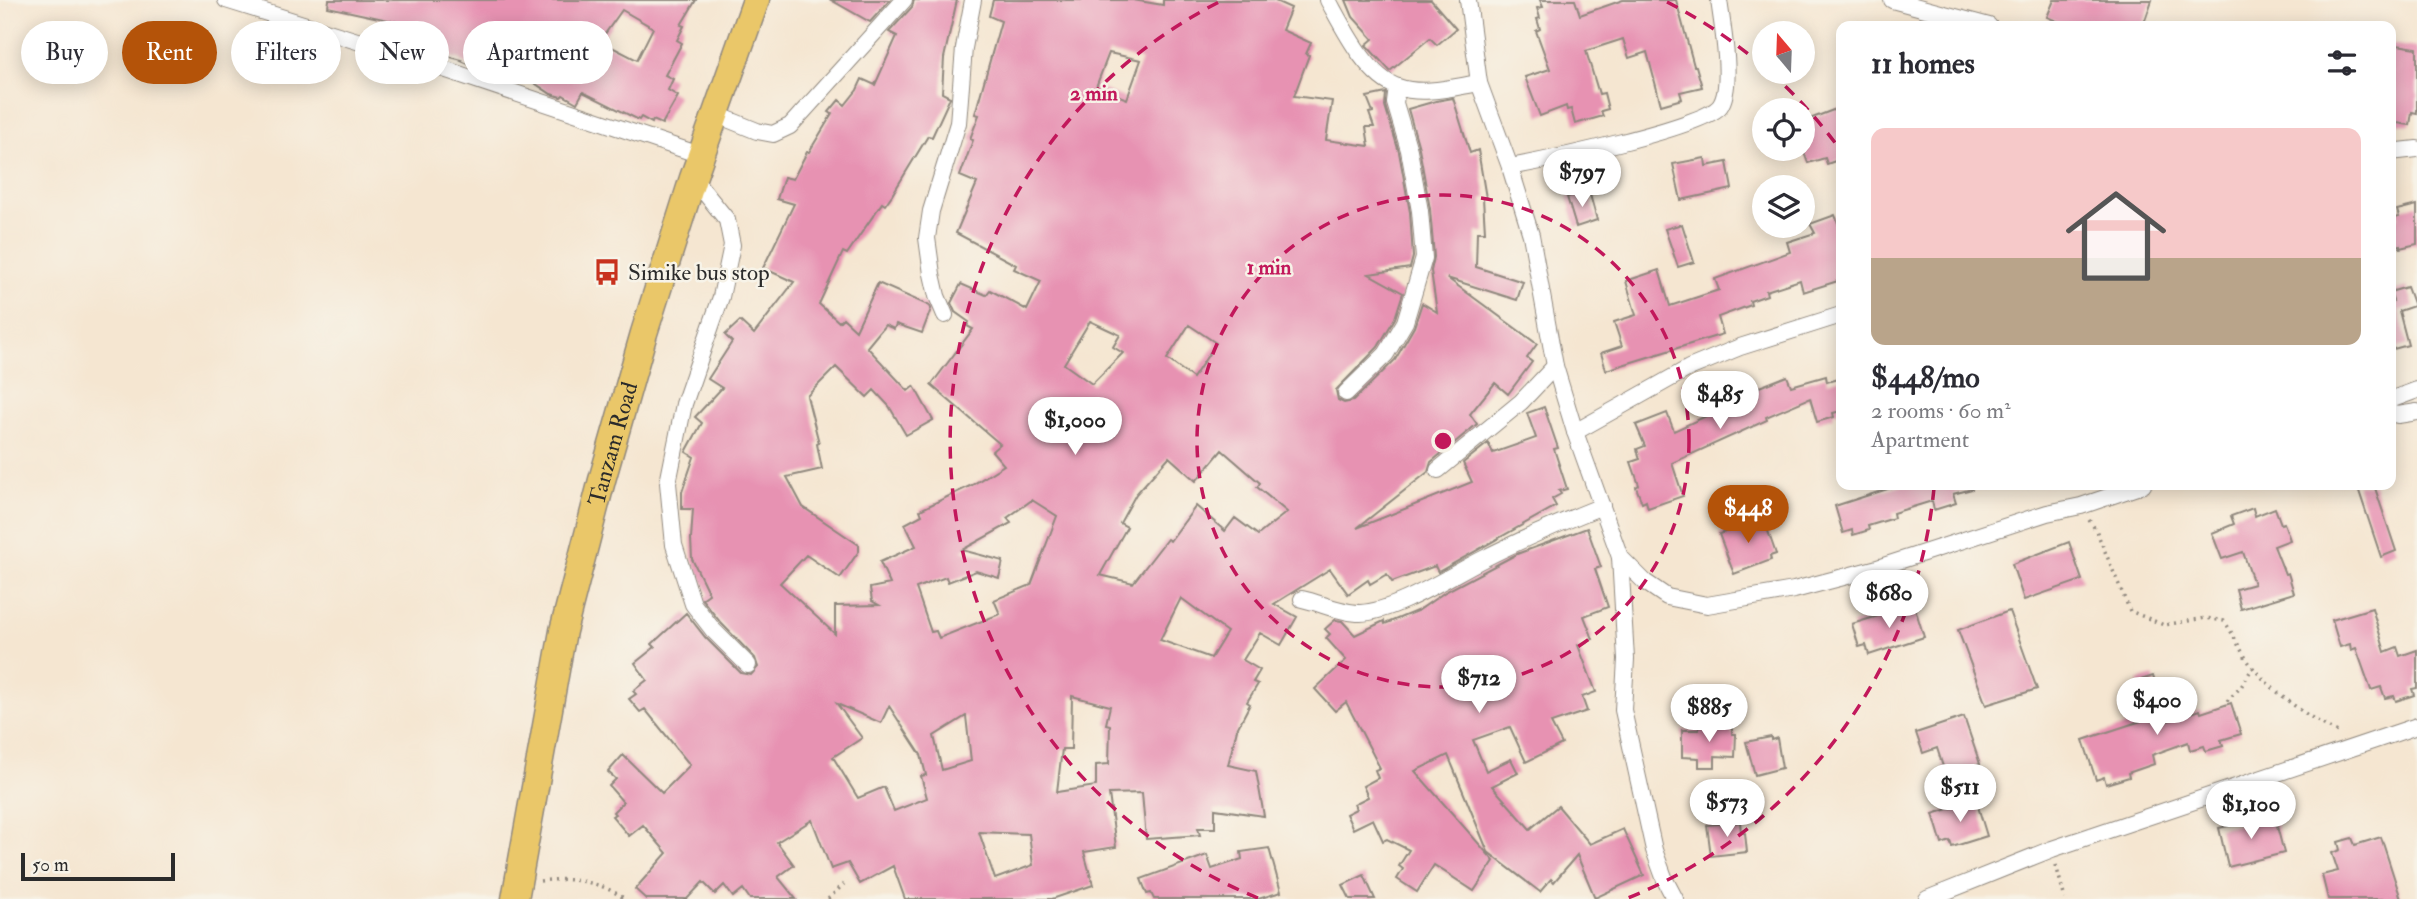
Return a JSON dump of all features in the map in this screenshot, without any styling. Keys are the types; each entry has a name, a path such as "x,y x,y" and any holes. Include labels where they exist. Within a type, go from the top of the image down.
{"highway":[{"name":"Tanzam Road","path":"516,892 563,631 629,386 697,166 756,0"}],"street":[{"path":"226,0 405,56 697,166 727,220 732,246 721,297 684,404 668,483 674,545 693,604 713,630 748,665"},
{"path":"715,114 757,131 772,134 790,126 904,0"},
{"path":"945,314 932,274 928,238 931,211 958,123 964,48 973,0"},
{"path":"1328,0 1353,43 1368,64 1386,82 1397,87 1436,89 1479,83"},
{"path":"1468,0 1479,83 1510,167 1531,235 1555,366 1575,432 1620,557 1626,659 1623,710 1654,850 1675,899"},
{"path":"1510,167 1579,153 1682,125 1705,117 1720,107 1726,91 1726,68 1719,0"},
{"path":"1892,0 1970,21"},
{"path":"1346,393 1386,354 1405,321 1424,258 1420,211 1409,150 1395,103 1397,87"},
{"path":"2396,151 2417,149"},
{"path":"1575,432 1689,368 1740,347 1836,317"},
{"path":"1438,470 1521,401 1555,366"},
{"path":"2396,398 2417,390"},
{"path":"2396,414 2417,412"},
{"path":"1620,557 1645,582 1667,597 1707,606 1794,590 1874,569 2047,513 2081,506 2128,490"},
{"path":"1302,599 1361,613 1382,608 1423,591 1555,525 1602,506"},
{"path":"1927,899 2052,849 2417,726"}],"path":[{"path":"2081,506 2096,530 2130,611 2164,625 2206,618 2224,621 2234,634 2246,659 2291,704 2321,725 2366,744"},
{"path":"2227,701 2241,687 2253,667"},
{"path":"2052,849 2065,899"},
{"path":"516,892 573,879 610,888 625,899"},
{"path":"828,899 844,884"}],"building":[{"path":"329,0 696,0 681,25 684,26 677,40 682,43 665,75 673,79 668,90 678,96 662,124 653,120 652,123 641,117 639,120 583,92 577,103 563,95 561,97 551,94 536,84 613,84 613,48 637,60 653,28 622,10 613,23 463,21 463,62 449,57 449,21 393,21 328,7"},
{"path":"831,0 890,0 870,22"},
{"path":"914,0 957,0 944,58 942,93 950,97 932,137 928,136 892,195 885,205 882,203 847,254 843,252 819,304 839,322 843,318 856,330 878,283 930,306 922,333 896,324 894,329 885,325 867,347 908,391 914,386 933,420 906,435 889,406 874,390 867,397 836,367 807,396 819,443 817,444 822,469 787,477 803,507 859,545 859,551 840,578 806,555 780,583 835,634 835,606 879,605 872,601 870,588 890,584 880,562 916,546 905,524 922,515 920,510 972,485 1004,465 992,451 1000,444 931,385 973,329 967,326 969,322 955,312 951,303 961,284 986,295 990,290 1027,310 1041,281 1014,269 1016,265 956,233 977,183 960,176 973,140 970,139 979,115 975,114 1001,21 989,16 993,0 1133,0 1163,5 1163,0 1273,0 1291,8 1282,30 1311,43 1294,96 1332,101 1326,140 1369,146 1366,127 1374,127 1369,113 1373,112 1367,97 1386,93 1385,106 1399,152 1410,212 1413,257 1410,268 1369,274 1403,293 1395,318 1378,347 1336,390 1338,400 1344,403 1353,401 1395,360 1414,327 1422,303 1437,312 1431,271 1434,257 1430,209 1419,148 1408,109 1453,98 1470,153 1478,150 1486,198 1483,198 1485,232 1477,232 1476,267 1523,282 1517,300 1447,278 1537,344 1527,358 1532,362 1508,394 1495,383 1470,414 1477,424 1431,462 1428,472 1357,528 1472,482 1463,463 1488,443 1493,453 1536,438 1527,413 1544,407 1558,448 1554,449 1567,489 1559,491 1561,494 1552,499 1556,506 1438,572 1435,566 1392,582 1387,574 1370,584 1368,580 1348,594 1330,569 1274,604 1297,617 1281,645 1260,633 1243,660 1260,670 1253,682 1258,684 1247,702 1250,704 1237,729 1228,765 1256,771 1264,816 1215,809 1215,828 1198,828 1200,835 1146,839 1142,793 1109,794 1116,847 1084,852 1093,885 1052,899 905,899 893,866 860,884 848,863 831,869 812,820 777,842 794,865 778,877 796,899 750,899 743,889 733,897 724,885 715,894 703,882 687,899 646,899 635,889 667,853 643,825 629,836 612,816 623,802 609,786 616,779 608,772 623,755 662,793 690,765 645,709 640,712 629,699 636,694 633,691 647,680 635,663 655,647 652,644 686,613 705,637 741,673 751,675 758,667 755,658 702,599 709,594 692,559 693,509 682,509 682,492 694,457 686,452 702,423 695,417 722,388 708,379 732,342 725,335 740,321 754,334 794,282 763,268 794,204 777,199 784,177 793,179 832,114 829,112 839,100 845,105 862,79 875,85 897,36 889,32 912,7","holes":["1109,53 1141,60 1127,99 1096,87","1090,321 1120,335 1113,347 1123,353 1092,384 1064,364","1189,325 1216,343 1193,378 1167,359","1222,450 1260,483 1257,487 1287,512 1258,535 1235,518 1225,531 1196,506 1133,583 1100,575 1127,527 1120,523 1136,494 1169,457 1196,481","1032,500 1057,516 1031,585 994,600 1000,614 939,638 936,631 931,632 916,588 946,577 948,582 976,571 999,578 1003,561 962,550 1011,523 1007,518","1181,598 1227,632 1211,658 1160,640","1072,696 1110,706 1106,724 1110,725 1109,764 1096,765 1096,786 1057,792 1062,749 1071,749","837,704 881,723 889,706 921,755 926,775 921,776 927,798 894,811 884,787 858,798 833,757 862,738","966,716 971,761 942,770 934,736","979,832 1029,834 1033,865 995,879"]},
{"path":"1346,0 1431,0 1456,29 1437,45 1430,38 1390,71 1366,45 1373,39 1353,17"},
{"path":"1540,0 1575,0 1580,15 1623,0 1676,0 1702,87 1680,92 1682,99 1661,105 1647,52 1629,58 1623,39 1586,51 1599,94 1604,93 1608,109 1601,111 1603,116 1575,124 1571,109 1567,110 1566,106 1540,116 1525,77 1550,69 1536,31 1540,29 1537,8 1543,7"},
{"path":"2054,0 2152,0 2145,21 2056,21 2047,17"},
{"path":"2396,45 2417,48 2417,113 2412,112 2410,125 2396,123"},
{"path":"1836,109 1836,161 1827,164 1825,158 1815,161 1815,117"},
{"path":"1705,158 1706,166 1727,162 1732,189 1681,200 1673,164"},
{"path":"1589,191 1597,220 1576,227 1567,197"},
{"path":"2417,205 2417,244 2400,248 2400,245 2396,246 2396,218 2399,217 2397,210"},
{"path":"1835,215 1836,282 1803,292 1800,280 1766,291 1767,295 1750,301 1751,305 1718,317 1723,334 1606,370 1601,353 1622,346 1614,322 1636,315 1626,281 1659,270 1670,306 1719,290 1715,279 1790,252 1787,242 1799,238 1815,238 1815,222"},
{"path":"1682,224 1694,262 1678,267 1665,229"},
{"path":"2407,287 2414,306 2399,311 2408,345 2396,348 2396,290"},
{"path":"1787,376 1791,386 1826,376 1827,382 1836,379 1836,412 1833,413 1834,417 1817,422 1810,398 1766,417 1767,420 1672,463 1683,496 1648,508 1646,501 1642,503 1631,462 1640,459 1637,449 1645,446 1636,425 1667,413 1674,431 1756,393 1754,389"},
{"path":"1885,490 1968,490 1953,494 1956,503 1934,510 1932,501 1893,513 1894,518 1868,526 1869,530 1853,535 1852,530 1843,533 1835,506"},
{"path":"2359,490 2376,490 2396,551 2381,557"},
{"path":"2253,508 2255,516 2275,508 2281,524 2284,523 2290,540 2274,546 2285,574 2288,573 2294,593 2241,609 2236,589 2254,584 2243,552 2222,559 2212,533 2234,524 2231,516"},
{"path":"1762,514 1776,554 1770,556 1771,560 1734,574 1719,534 1746,525 1744,519"},
{"path":"1587,528 1601,567 1595,569 1608,607 1584,616 1593,639 1578,645 1596,692 1582,697 1587,711 1551,723 1562,744 1526,762 1510,727 1473,740 1486,771 1511,759 1518,773 1492,786 1530,829 1558,806 1590,844 1623,829 1644,875 1595,898 1577,855 1554,882 1551,879 1540,892 1488,852 1448,755 1415,771 1494,861 1474,891 1434,865 1417,892 1397,879 1403,869 1399,866 1409,850 1387,839 1383,841 1373,819 1353,829 1346,814 1356,809 1354,804 1368,797 1363,786 1378,778 1375,770 1380,768 1346,702 1335,711 1315,689 1346,660 1326,638 1330,634 1325,629 1335,620 1342,621 1355,635 1384,621 1385,624 1419,610 1445,592 1517,554"},
{"path":"2069,542 2082,580 2024,600 2012,564"},
{"path":"1914,605 1924,637 1869,655 1866,645 1859,647 1852,624"},
{"path":"2372,608 2385,652 2397,647 2400,656 2417,650 2417,688 2412,689 2414,695 2396,701 2394,696 2385,698 2381,687 2371,690 2356,648 2351,650 2350,644 2340,647 2332,620"},
{"path":"2009,611 2037,689 1986,705 1958,630"},
{"path":"2153,676 2167,721 2231,703 2241,734 2221,740 2223,746 2206,751 2204,746 2190,750 2188,742 2152,755 2154,764 2128,773 2129,777 2106,784 2104,777 2096,780 2083,740 2150,718 2138,681"},
{"path":"1964,717 1980,764 1946,776 1937,748 1923,753 1916,733"},
{"path":"1699,724 1732,725 1732,734 1736,734 1735,757 1715,756 1715,767 1699,767 1699,758 1682,757 1682,730 1699,730"},
{"path":"1771,737 1771,740 1777,738 1782,768 1755,775 1746,742"},
{"path":"1976,800 1987,836 1952,847 1950,841 1942,844 1933,814"},
{"path":"2274,815 2284,853 2228,867 2219,828"},
{"path":"1740,822 1741,833 1745,833 1747,852 1711,856 1707,825"},
{"path":"2381,837 2401,899 2328,899 2322,875 2338,871 2332,853 2340,850 2338,842 2352,838 2355,845"},
{"path":"1269,848 1281,892 1258,899 1154,899 1151,893 1147,894 1141,879 1207,855 1212,869 1242,859 1241,852"},
{"path":"1364,875 1375,899 1350,899 1343,885"}],"place":[{"name":"Simike bus stop","path":"607,272"}]}
